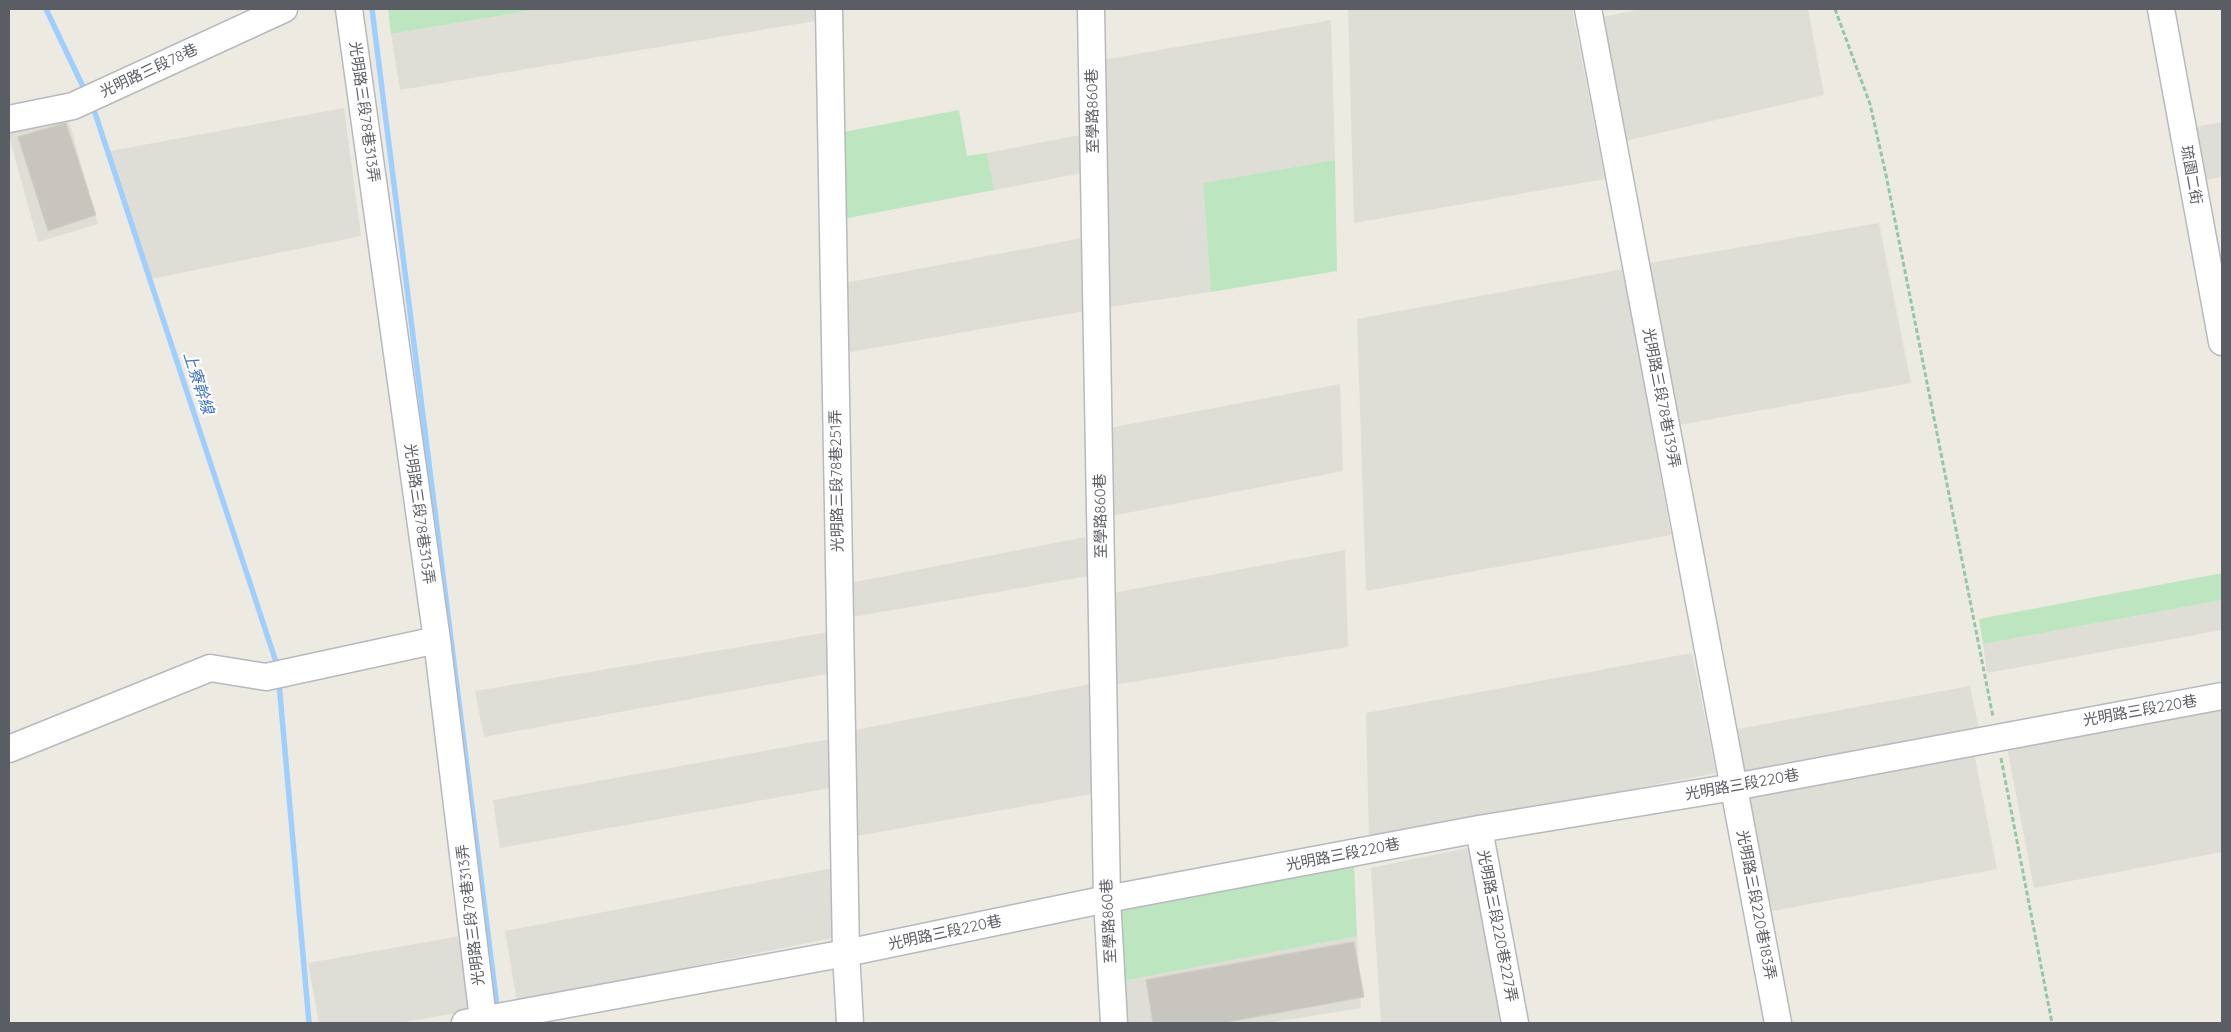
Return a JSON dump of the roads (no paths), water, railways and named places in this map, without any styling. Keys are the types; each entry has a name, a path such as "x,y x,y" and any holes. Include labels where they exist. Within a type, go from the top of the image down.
{"street":[{"name":"光明路三段78巷","path":"9,120 73,106 284,9"},
{"name":"光明路三段78巷313弄","path":"349,9 437,640 474,1021"},
{"name":"光明路三段78巷251弄","path":"829,9 846,953 850,1023"},
{"name":"至學路860巷","path":"1091,9 1106,899 1114,1023"},
{"name":"光明路三段78巷139弄","path":"1588,9 1734,787"},
{"name":"琉園二街","path":"2160,9 2222,342"},
{"path":"9,749 210,668 266,677 437,640"},
{"name":"光明路三段220巷","path":"474,1021 846,953 1106,899 1479,829 1734,787 2222,696"},
{"name":"光明路三段220巷183弄","path":"1734,787 1778,1023"},
{"name":"光明路三段220巷227弄","path":"1479,829 1515,1023"}],"waterway":[{"name":"上寮幹線","path":"46,9 86,93"},
{"path":"372,9 497,1006"},
{"name":"上寮幹線","path":"95,113 276,662"},
{"path":"279,683 309,1023"}]}
